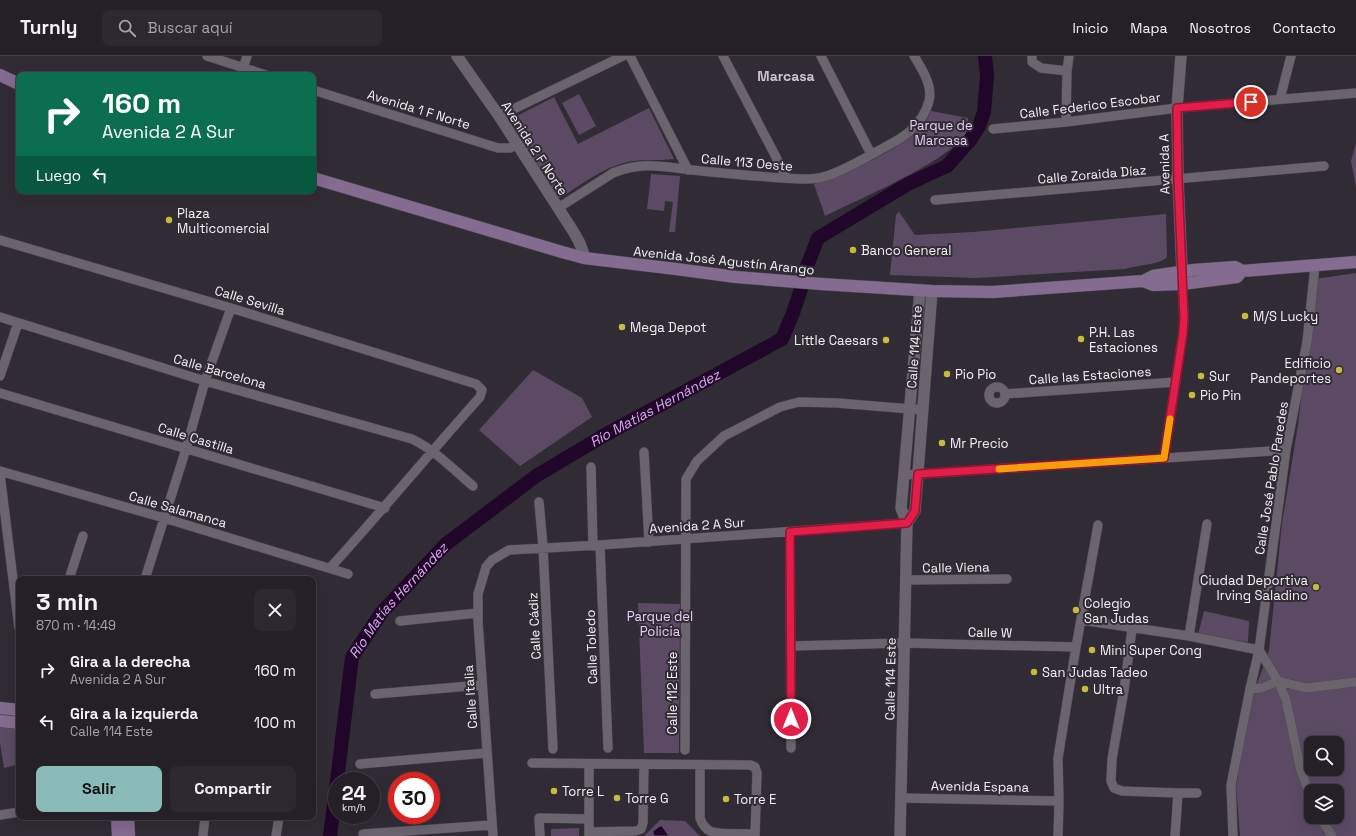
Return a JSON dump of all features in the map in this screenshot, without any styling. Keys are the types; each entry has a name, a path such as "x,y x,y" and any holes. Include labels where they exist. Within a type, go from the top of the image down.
{"main road":[{"path":"0,75 16,83"},
{"name":"Avenida José Agustín Arango","path":"316,179 517,240 584,258 736,276 821,284 926,291 993,292 1143,281 1153,276 1182,271 1235,267 1242,271 1356,262"},
{"name":"Avenida José Agustín Arango","path":"1143,281 1153,285 1182,284 1237,277 1242,271"},
{"path":"0,708 16,710"},
{"path":"0,721 16,723"},
{"path":"117,820 118,836"},
{"path":"128,820 129,836"}],"street":[{"path":"208,56 242,72 247,56"},
{"name":"Avenida 2 F Norte","path":"457,56 499,116 516,145 580,242 584,258"},
{"path":"499,116 623,56"},
{"path":"630,56 688,170"},
{"path":"723,56 787,178"},
{"path":"821,56 871,154"},
{"name":"Calle 113 Oeste","path":"558,208 600,180 621,170 640,166 661,166 688,170 805,179 822,178 836,173 908,133 925,113 930,100 929,86 923,71 914,56"},
{"path":"1032,56 1032,62 1041,68 1067,71"},
{"path":"1066,122 1067,71 1069,56"},
{"name":"Avenida A","path":"1181,56 1177,108 1178,180 1182,271"},
{"path":"1280,99 1291,56"},
{"name":"Avenida 1 F Norte","path":"316,91 498,148 510,148 516,145"},
{"name":"Calle Federico Escobar","path":"994,129 1066,122 1177,108 1356,93"},
{"name":"Calle Zoraida Díaz","path":"935,200 1178,180 1324,166"},
{"name":"Calle Sevilla","path":"0,240 231,308 476,384 482,390 480,397 432,451"},
{"name":"Calle José Pablo Paredes","path":"1233,836 1231,785 1259,650 1286,450 1307,342 1315,266"},
{"path":"1164,458 1184,318 1182,271"},
{"name":"Calle 114 Este","path":"900,836 907,523 901,508 910,409 926,291"},
{"name":"Calle 114 Este","path":"907,523 915,511 923,410 926,291"},
{"path":"146,576 186,449 205,381 231,308"},
{"name":"Calle Barcelona","path":"0,317 205,381 412,439 432,451 473,486"},
{"path":"0,376 18,323"},
{"name":"Calle las Estaciones","path":"1005,394 1176,382"},
{"name":"Calle Castilla","path":"0,393 385,508"},
{"name":"Calle 112 Este","path":"685,750 686,479 696,461 724,436 780,407 798,402 837,403 923,410"},
{"path":"904,475 1286,450"},
{"path":"330,568 385,508 432,451"},
{"path":"644,452 649,542"},
{"name":"Calle Toledo","path":"591,467 608,748"},
{"path":"0,472 16,603"},
{"name":"Calle Salamanca","path":"0,472 164,518 348,574"},
{"name":"Calle Cádiz","path":"539,502 543,547 553,749"},
{"name":"Avenida 2 A Sur","path":"492,560 509,550 649,542 907,523"},
{"path":"1189,636 1206,524"},
{"path":"1058,836 1058,758 1098,525"},
{"path":"790,532 791,748"},
{"path":"70,576 83,536"},
{"name":"Calle Italia","path":"492,560 486,567 478,594 482,684 492,836"},
{"name":"Calle Viena","path":"906,580 1007,579"},
{"path":"400,621 478,613"},
{"path":"1082,620 1132,629 1189,636 1259,650 1278,681 1286,700 1301,771 1306,784"},
{"path":"1132,629 1124,690 1112,759 1111,781 1114,788 1122,791 1197,793"},
{"name":"Calle W","path":"791,646 904,643 1076,647"},
{"path":"1250,689 1262,688 1278,681 1306,688 1356,682"},
{"path":"375,694 482,684"},
{"path":"360,764 487,753"},
{"path":"532,763 750,765 755,767 757,772 755,835 716,833 709,831 704,826 700,818 700,765"},
{"path":"589,764 589,834 635,831 641,828 644,765"},
{"path":"1175,836 1178,793"},
{"name":"Avenida Espana","path":"901,798 1059,801"},
{"path":"0,815 16,812"},
{"path":"540,836 539,818 589,819"},
{"path":"203,836 205,820"},
{"path":"276,836 279,820"},
{"path":"363,834 492,824"},
{"path":"1324,824 1332,836"}],"green space":[{"path":"579,94 596,126 579,135 562,103"},
{"path":"554,97 578,144 649,108 674,159 633,161 618,165 601,172 562,197 557,198 508,121"},
{"name":"Parque de Marcasa","path":"931,111 968,118 968,128 966,133 957,144 942,156 902,179 825,216 814,184 840,175 871,161 901,144 922,126"},
{"path":"1356,143 1356,187 1351,161"},
{"path":"651,174 680,176 675,232 669,232 673,202 665,201 664,211 647,209"},
{"path":"899,212 915,235 973,232 1166,214 1167,257 1159,262 1125,269 976,278 890,275 896,215"},
{"name":"Ciudad Deportiva Irving Saladino","path":"1356,273 1356,836 1240,836 1236,786 1251,700 1269,651 1282,523 1298,425 1315,279"},
{"path":"533,370 582,398 592,417 520,466 479,430"},
{"name":"Parque del Policia","path":"638,603 680,604 679,753 644,753"},
{"path":"1204,611 1249,621 1248,642 1198,635"},
{"path":"0,727 16,729 16,765 4,768 0,743"},
{"path":"660,820 685,821 700,836 644,836"},
{"path":"579,828 579,836 551,836 551,829"}],"shaded area":[{"path":"662,826 669,836 655,836 653,834 653,831"}],"waterway":[{"name":"Río Matías Hernández","path":"338,772 352,657 382,612 446,544 536,476 603,436 782,339 793,313 803,283 805,271 818,238 908,184 947,166 971,139 979,126 984,112 987,76 985,56"},
{"name":"Río Matías Hernández","path":"330,836 332,824"}],"slow traffic":[{"path":"999,469 1164,458 1170,419"}],"place":[{"name":"Plaza Multicomercial","path":"169,220"},
{"name":"Banco General","path":"853,250"},
{"name":"M/S Lucky","path":"1245,316"},
{"name":"Mega Depot","path":"622,327"},
{"name":"P.H. Las Estaciones","path":"1081,339"},
{"name":"Little Caesars","path":"886,340"},
{"name":"Edificio Pandeportes","path":"1339,370"},
{"name":"Pio Pio","path":"947,374"},
{"name":"Sur","path":"1201,376"},
{"name":"Pio Pin","path":"1192,395"},
{"name":"Mr Precio","path":"942,443"},
{"name":"Ciudad Deportiva Irving Saladino","path":"1316,587"},
{"name":"Colegio San Judas","path":"1076,610"},
{"name":"Mini Super Cong","path":"1092,650"},
{"name":"San Judas Tadeo","path":"1034,672"},
{"name":"Ultra","path":"1085,689"},
{"name":"Torre L","path":"554,791"},
{"name":"Torre G","path":"617,798"},
{"name":"Torre E","path":"726,799"}],"district":[{"name":"Marcasa","path":"786,76"}],"route":[{"path":"791,719 790,532 907,523 915,511 918,474 1164,458 1184,318 1178,180 1177,108 1251,102"}]}
